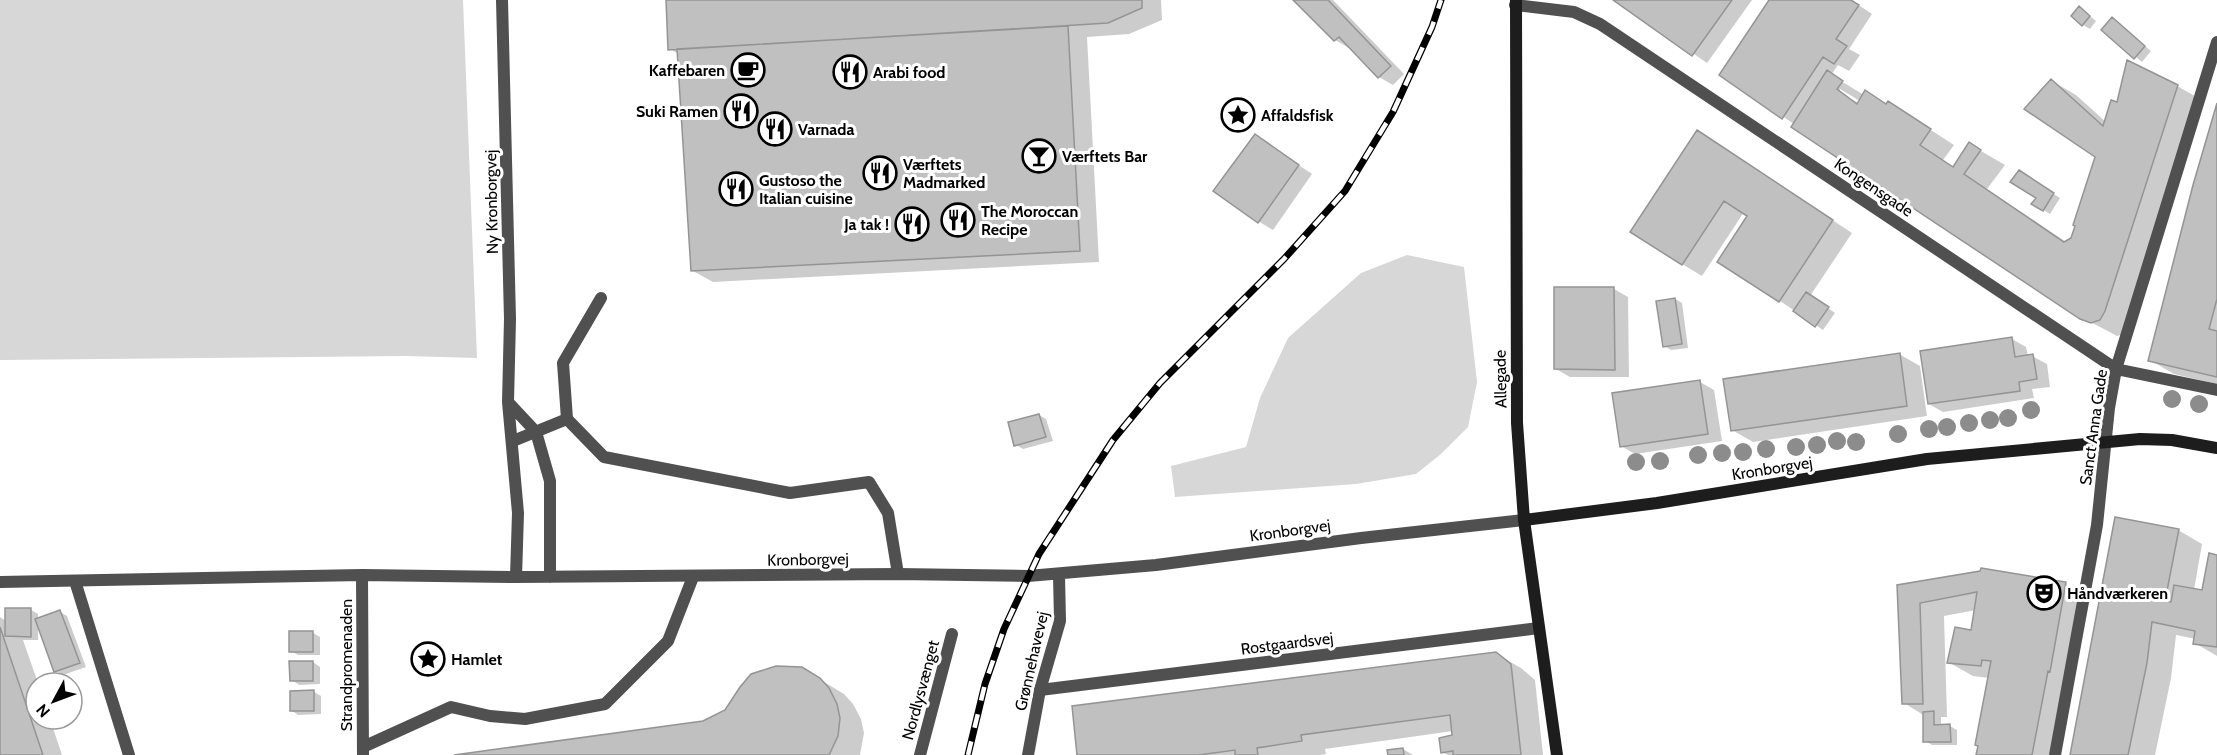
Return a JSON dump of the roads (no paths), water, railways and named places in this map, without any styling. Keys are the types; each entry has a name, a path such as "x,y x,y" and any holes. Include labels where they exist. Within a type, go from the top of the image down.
{"main road":[{"name":"Allegade","path":"1516,3 1517,423 1524,520 1557,755"},
{"name":"Kronborgvej","path":"1524,520 1657,503 1928,459 2105,441 2172,440 2217,448"}],"street":[{"name":"Ny Kronborgvej","path":"502,0 510,278 508,402 518,513 516,577"},
{"name":"Kongensgade","path":"1516,3 1574,12 1600,24 2116,369 2217,390"},
{"name":"Sanct Anna Gade","path":"2055,755 2097,525 2105,441 2116,369 2217,42"},
{"path":"601,298 563,363 567,419 604,457 790,493 869,482 888,513 898,574"},
{"path":"508,402 536,432 550,481 550,577"},
{"path":"513,441 567,419"},
{"name":"Kronborgvej","path":"0,582 362,575 693,577 898,574 1059,575 1524,520"},
{"name":"Strandpromenaden","path":"362,575 363,751"},
{"name":"Grønnehavevej","path":"1028,755 1040,690 1060,621 1059,575"},
{"path":"363,751 451,707 490,716 525,718 605,704 668,641 693,577"},
{"path":"75,580 129,755"},
{"name":"Rostgaardsvej","path":"1040,690 1539,628"},
{"name":"Nordlysvænget","path":"920,755 952,634"}],"railway":[{"path":"968,755 985,684 1004,629 1039,554 1113,440 1160,383 1284,259 1345,191 1393,112 1432,27 1441,0"}],"place":[{"name":"Kaffebaren","path":"748,70"},
{"name":"Arabi food","path":"850,72"},
{"name":"Suki Ramen","path":"741,111"},
{"name":"Affaldsfisk","path":"1238,115"},
{"name":"Varnada","path":"775,129"},
{"name":"Værftets Bar","path":"1039,156"},
{"name":"Værftets Madmarked","path":"880,173"},
{"name":"Gustoso the Italian cuisine","path":"736,189"},
{"name":"The Moroccan Recipe","path":"958,220"},
{"name":"Ja tak !","path":"912,224"},
{"name":"Håndværkeren","path":"2044,593"},
{"name":"Hamlet","path":"428,659"}]}
